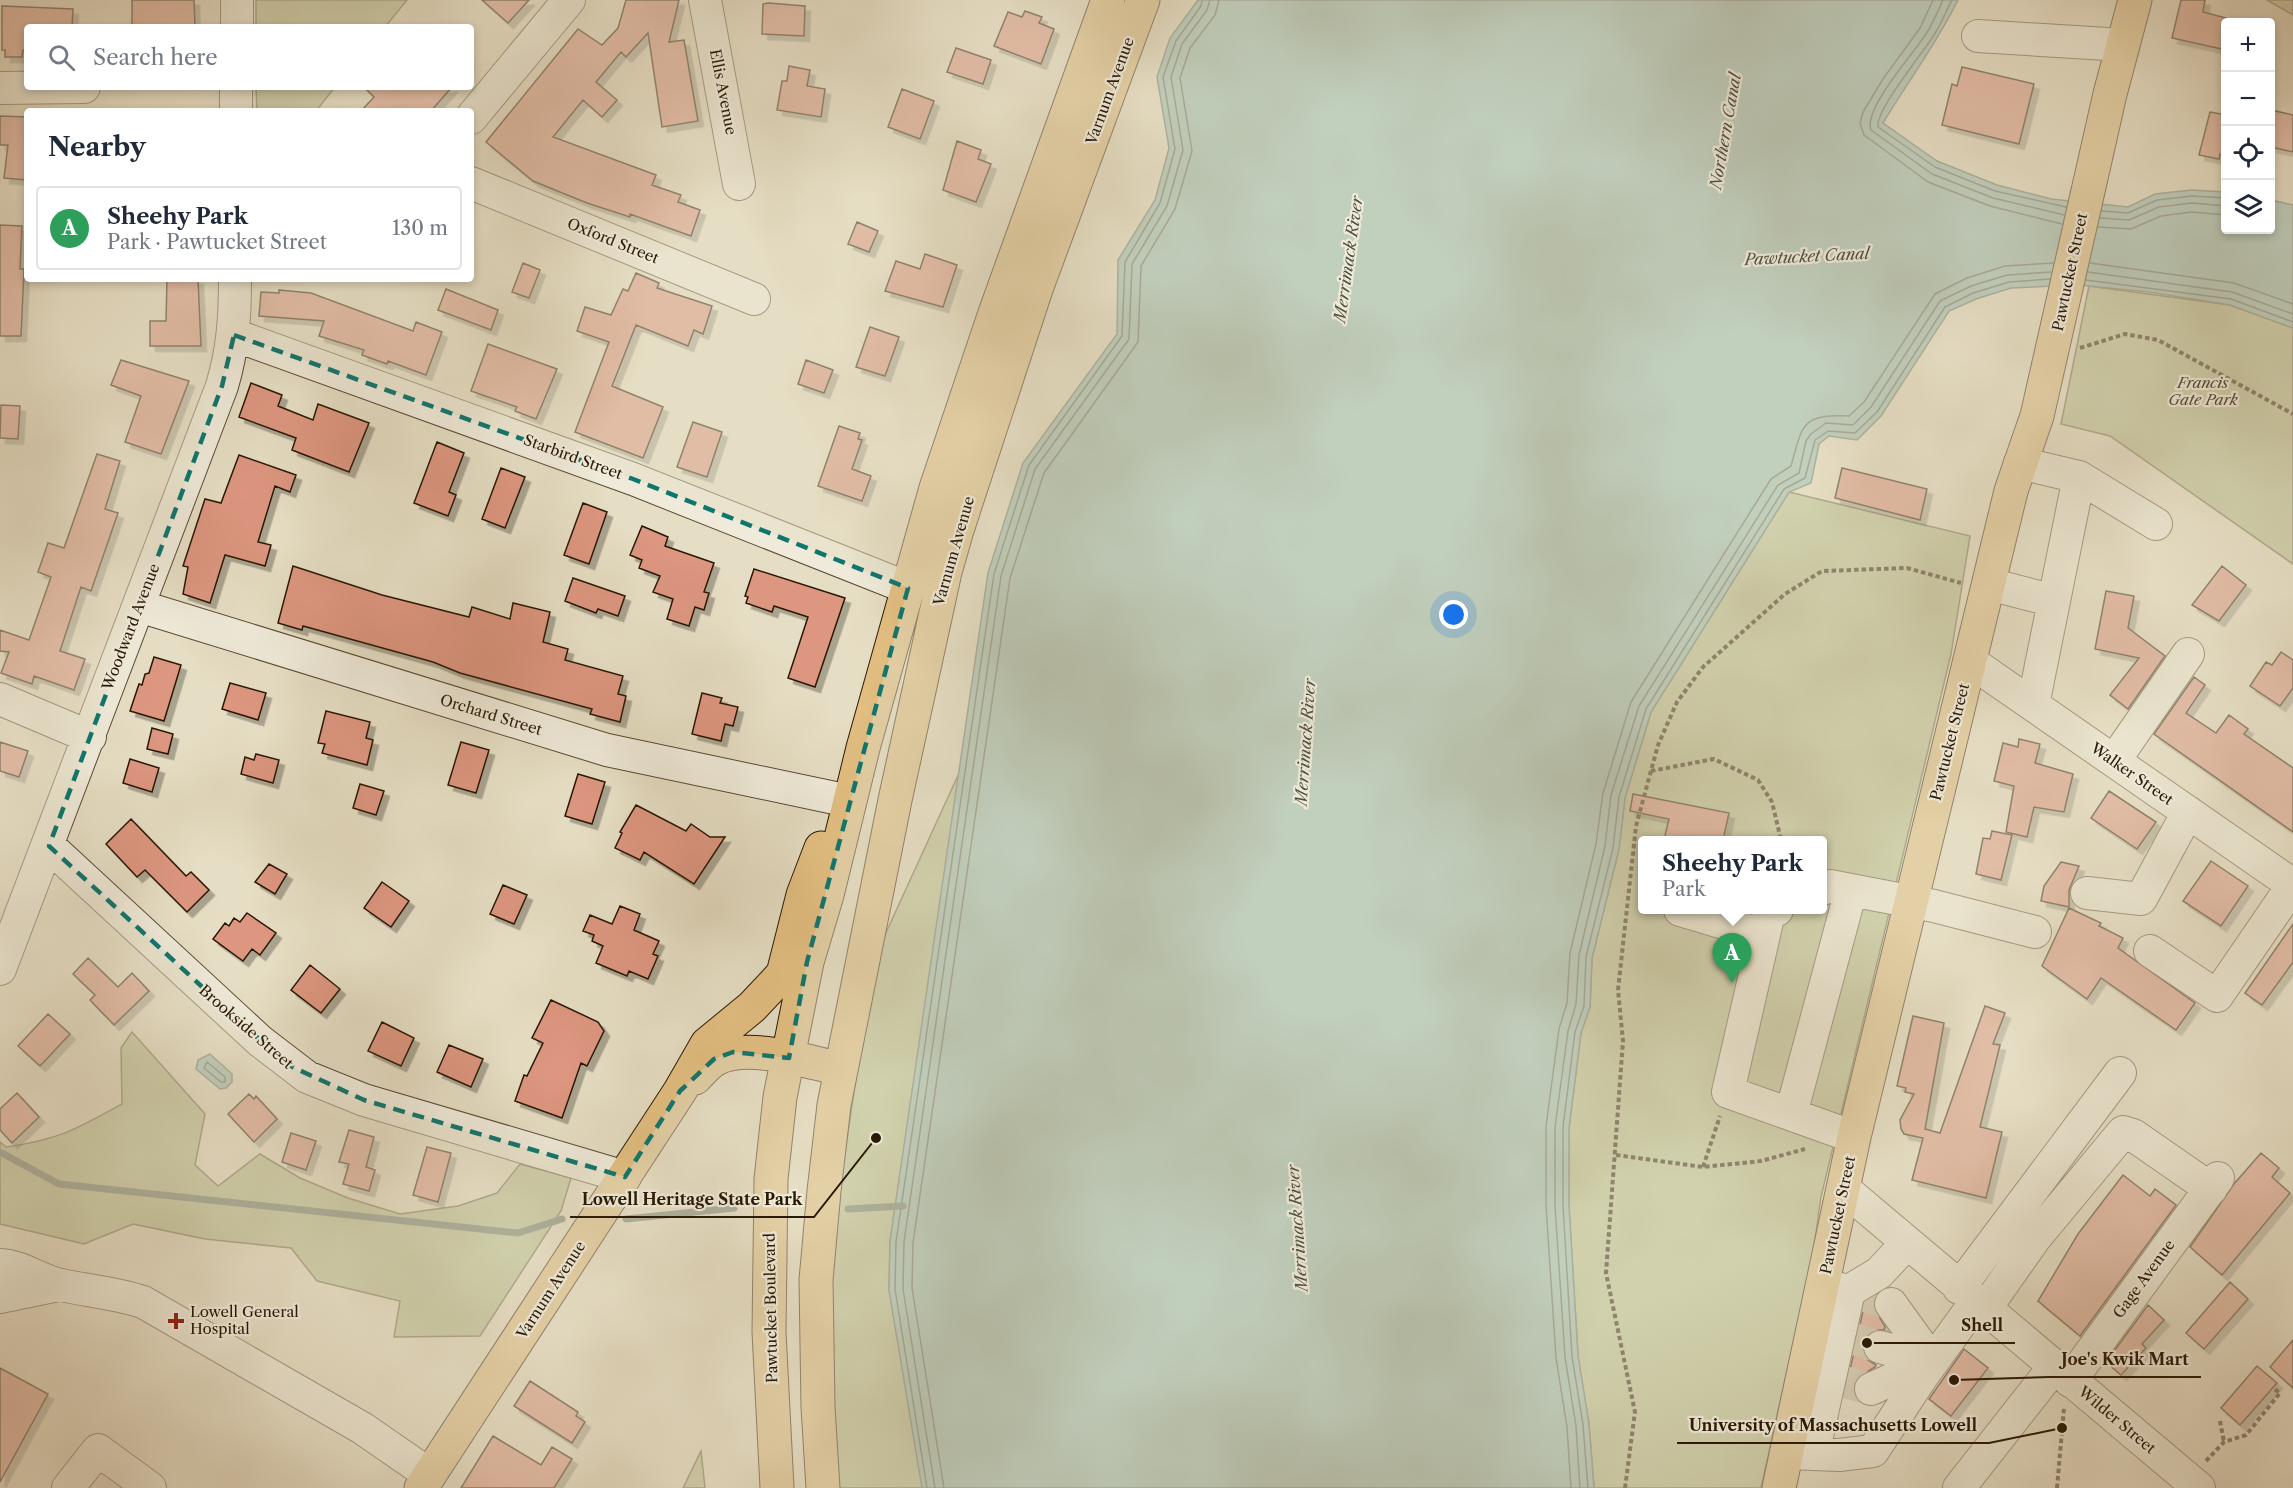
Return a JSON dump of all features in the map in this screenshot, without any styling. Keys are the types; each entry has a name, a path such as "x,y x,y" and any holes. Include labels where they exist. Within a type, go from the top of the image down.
{"main road":[{"name":"Varnum Avenue","path":"789,1058 807,962 936,488 994,313 1108,0"},
{"name":"Varnum Avenue","path":"680,1091 714,1059 733,1052 789,1058 842,1069 895,800 945,572 1036,289 1143,0"},
{"name":"Pawtucket Street","path":"1779,1488 1800,1454 1856,1336 1844,1189 1854,1137 1971,662 1976,584 2037,416 2086,197 2135,0"},
{"name":"Varnum Avenue","path":"426,1481 625,1177 707,1044 772,988 783,974 802,895 833,818 849,801"},
{"path":"738,1017 754,1019 768,1025 777,1035 789,1058"},
{"name":"Pawtucket Boulevard","path":"777,1488 769,1332 771,1179 780,1097 789,1058"},
{"path":"823,1488 818,1407 816,1280 834,1105 842,1069"}],"street":[{"path":"237,0 237,24"},
{"path":"474,114 569,0"},
{"name":"Ellis Avenue","path":"705,0 739,184"},
{"path":"1978,36 2123,45"},
{"path":"0,88 24,88"},
{"path":"236,90 236,108"},
{"name":"Oxford Street","path":"474,184 754,299"},
{"name":"Woodward Avenue","path":"0,969 49,846 222,386 234,335 235,282"},
{"name":"Starbird Street","path":"234,335 633,479 908,588"},
{"path":"2020,463 2079,477 2156,524"},
{"path":"2033,705 2079,477"},
{"path":"1976,584 2054,601"},
{"name":"Orchard Street","path":"139,606 607,750 849,801"},
{"path":"2114,761 2188,654"},
{"name":"Walker Street","path":"1971,662 2293,885"},
{"path":"0,699 90,737"},
{"path":"2087,893 2141,899 2188,812"},
{"name":"Brookside Street","path":"49,846 251,1033 307,1077 364,1100 625,1177"},
{"path":"2150,951 2217,996 2293,885"},
{"path":"1791,1114 1837,890 1934,906 2036,932"},
{"path":"1715,914 1770,922 1728,1092 1854,1137"},
{"path":"1906,1244 1880,1273 1856,1336 1800,1454 1839,1455 1873,1451 2120,1073"},
{"name":"Gage Avenue","path":"1959,1488 2063,1383 2215,1183 2133,1135 2123,1132 2035,1238 1973,1300"},
{"name":"Wilder Street","path":"1844,1189 1973,1300 2063,1383 2200,1477"},
{"path":"0,1265 11,1265 58,1285 114,1293 142,1302 362,1428 426,1481"},
{"path":"0,1297 58,1285"},
{"path":"1856,1336 1932,1361"},
{"path":"1856,1336 1932,1361"},
{"path":"1856,1336 1932,1361"},
{"path":"68,1488 98,1450 149,1488"}],"path":[{"path":"2070,350 2125,334 2158,340 2293,414"},
{"path":"1625,1488 1635,1413 1606,1273 1623,1041 1618,990 1636,826 1658,745 1677,702 1703,667 1785,594 1822,571 1906,568 1976,584"},
{"path":"1651,771 1714,759 1758,780 1772,802 1780,836"},
{"path":"1703,1167 1728,1092"},
{"path":"1616,1155 1703,1167 1761,1161 1806,1148"},
{"path":"2056,1488 2063,1383"},
{"path":"2200,1477 2224,1442 2247,1435 2280,1393 2273,1388"},
{"path":"2220,1421 2224,1442"}],"highlighted area":[{"path":"234,335 633,479 908,588 807,962 789,1058 733,1052 714,1059 680,1091 625,1177 364,1100 286,1064 49,846 222,386"}],"green space":[{"path":"256,0 407,0 387,24 256,24"},
{"path":"2267,0 2293,0 2293,15"},
{"path":"256,90 333,90 318,108 257,108"},
{"name":"Francis Gate Park","path":"2089,286 2230,305 2293,328 2293,564 2110,436 2061,424"},
{"path":"1789,492 1970,536 1951,654 1821,1197 1813,1253 1761,1488 1594,1488 1589,1424 1578,1356 1569,1206 1569,1128 1581,1033 1590,1007 1592,958 1619,849 1625,798 1651,712"},
{"path":"960,771 890,1242 889,1290 923,1488 835,1488 830,1257 858,1064 884,937"},
{"path":"132,1032 205,1114 195,1165 218,1186 260,1154 300,1178 348,1198 400,1214 458,1206 497,1193 520,1164 571,1178 561,1211 480,1336 394,1337 400,1301 317,1281 291,1248 205,1239 133,1224 84,1244 0,1224 0,1142 6,1147 54,1137 79,1127 122,1104 121,1048"},
{"path":"701,1451 705,1488 683,1488"}],"water":[{"path":"1198,0 1958,0 1931,48 1883,123 1937,161 1997,185 2051,199 2128,207 2155,194 2192,190 2221,192 2221,234 2275,234 2275,201 2293,205 2293,328 2230,305 2149,292 2079,285 2011,288 1976,299 1949,311 1881,416 1857,440 1829,436 1819,444 1811,483 1789,492 1651,712 1625,798 1619,849 1592,958 1590,1007 1581,1033 1569,1128 1569,1206 1578,1356 1589,1424 1594,1488 922,1488 889,1290 890,1241 988,573 1023,463 1117,334 1118,260 1155,200 1169,148 1157,77 1170,38"},
{"path":"210,1054 232,1074 232,1082 226,1088 220,1089 196,1069 198,1060"}],"building":[{"path":"132,0 194,0 195,24 132,24"},
{"path":"482,0 529,0 508,23"},
{"path":"626,0 679,0 669,42 684,40 698,121 662,127 648,33 626,57 621,52 596,82 617,100 602,117 583,100 553,137 656,175 652,185 681,195 678,202 700,210 691,236 630,214 630,217 587,203 533,181 486,142 578,29 602,45 618,28"},
{"path":"2181,0 2205,0 2203,12 2226,18 2221,18 2221,49 2172,38"},
{"path":"763,4 805,6 804,36 762,34"},
{"path":"2,6 73,9 72,24 24,24 22,57 5,57 5,50 2,50"},
{"path":"1025,11 1042,17 1039,23 1054,29 1041,64 994,46 1008,12 1022,17"},
{"path":"956,48 991,60 983,84 947,72"},
{"path":"789,66 810,70 807,86 825,89 821,117 777,110 782,81 787,81"},
{"path":"1962,67 2034,84 2019,144 1942,125 1952,84 1957,86"},
{"path":"902,89 934,101 920,139 888,127"},
{"path":"367,90 449,90 434,108 364,108 374,97"},
{"path":"2275,111 2293,115 2293,152 2275,148"},
{"path":"2210,112 2221,114 2219,159 2199,155"},
{"path":"0,116 24,117 24,180 4,178 8,145 0,145"},
{"path":"957,141 981,150 978,159 991,164 976,202 943,190"},
{"path":"857,222 878,231 869,252 848,244"},
{"path":"0,225 22,226 20,269 24,269 21,336 0,336"},
{"path":"925,254 957,265 943,307 885,291 896,261 920,269"},
{"path":"523,263 540,270 529,298 512,292"},
{"path":"636,273 659,283 657,288 712,306 703,334 694,330 688,346 636,325 612,386 663,407 643,458 575,432 609,342 577,331 585,307 611,315 623,289 628,291"},
{"path":"167,282 198,282 201,346 150,346 150,321 166,321"},
{"path":"446,289 498,310 491,330 438,310"},
{"path":"279,290 311,293 413,331 416,322 442,332 426,375 388,361 387,364 362,355 364,350 319,336 324,321 259,316 261,292 279,293"},
{"path":"870,327 899,337 885,376 856,367"},
{"path":"488,344 557,369 536,419 515,411 517,407 471,391"},
{"path":"121,360 189,381 161,454 125,442 141,396 111,385"},
{"path":"806,360 833,370 824,393 798,384"},
{"path":"251,383 282,395 278,406 313,420 318,404 369,423 349,472 292,450 296,438 239,417"},
{"path":"1,405 20,406 18,439 0,438"},
{"path":"693,422 722,432 707,477 677,467"},
{"path":"839,426 860,433 858,439 862,440 852,469 871,476 862,501 818,486"},
{"path":"437,442 464,453 449,492 456,495 448,516 414,503"},
{"path":"97,454 120,461 105,509 118,513 91,591 81,587 60,651 85,659 74,690 34,676 32,684 1,673 9,652 0,651 0,630 29,640 51,577 38,572 48,543 64,548"},
{"path":"239,455 296,475 290,492 275,486 258,542 271,545 265,566 225,555 210,603 183,594 188,567 183,566 205,499 221,503"},
{"path":"501,468 525,477 505,528 482,519"},
{"path":"1842,468 1927,489 1920,520 1835,498"},
{"path":"583,503 607,512 589,564 564,555"},
{"path":"642,526 668,537 665,546 714,563 704,592 709,593 704,610 695,607 689,626 667,619 673,599 653,592 660,576 639,568 642,560 630,555"},
{"path":"293,566 382,595 469,617 472,607 510,619 513,603 550,612 543,642 568,649 565,660 623,676 618,694 626,696 620,722 590,714 592,709 460,673 433,662 303,626 302,630 278,623"},
{"path":"2222,566 2246,585 2219,621 2192,605"},
{"path":"754,569 845,598 815,687 788,678 808,617 774,606 772,612 746,603 748,597 745,596"},
{"path":"573,578 625,596 618,616 598,609 596,613 565,601"},
{"path":"2106,591 2134,596 2128,628 2165,656 2128,709 2110,695 2139,658 2095,649"},
{"path":"2281,652 2293,660 2293,688 2280,706 2250,686 2266,662 2272,665"},
{"path":"154,657 181,665 164,721 130,711 139,684 142,685 145,674 149,673"},
{"path":"2194,677 2205,685 2186,713 2216,733 2229,715 2248,729 2244,734 2293,768 2293,832 2154,734"},
{"path":"230,683 266,693 258,720 222,709"},
{"path":"702,693 722,698 720,703 738,707 733,726 725,724 721,741 692,734"},
{"path":"326,711 370,722 366,738 373,740 367,765 322,753 325,744 318,743"},
{"path":"152,728 173,734 168,754 147,749"},
{"path":"2019,739 2040,744 2035,763 2073,774 2064,812 2034,807 2027,837 2006,832 2014,786 1994,781 2003,743 2018,747"},
{"path":"0,742 28,751 19,777 0,771"},
{"path":"461,742 489,750 476,793 448,785"},
{"path":"256,754 279,760 273,783 241,774 245,757 254,760"},
{"path":"130,759 159,768 152,792 123,783"},
{"path":"578,774 605,782 592,824 565,816"},
{"path":"360,784 384,791 376,815 353,808"},
{"path":"2109,791 2156,822 2137,849 2091,818"},
{"path":"1633,794 1729,813 1724,836 1665,836 1669,819 1630,811"},
{"path":"636,805 686,831 691,824 710,837 725,837 694,884 644,852 640,860 615,848 622,833 620,832"},
{"path":"131,819 186,876 191,872 209,890 187,912 145,870 137,877 106,844"},
{"path":"1992,831 2012,835 2001,880 1976,874 1983,838 1990,839"},
{"path":"2211,861 2248,886 2221,926 2183,901"},
{"path":"2061,862 2079,866 2069,890 2069,907 2041,901 2044,886"},
{"path":"269,864 287,874 275,894 255,882"},
{"path":"382,882 409,901 391,927 364,908"},
{"path":"503,885 527,895 514,924 490,914"},
{"path":"620,906 640,914 634,930 659,941 653,954 658,956 648,979 629,971 627,976 596,963 603,946 592,941 594,935 583,931 590,915 612,924"},
{"path":"2069,908 2101,923 2099,926 2123,938 2118,948 2195,1003 2176,1030 2101,978 2087,999 2042,966"},
{"path":"247,913 276,933 260,955 252,949 243,961 213,939 225,923 229,926 234,918 240,922"},
{"path":"2293,924 2293,962 2262,1005 2245,993"},
{"path":"88,958 118,987 132,973 149,991 114,1025 90,1000 95,995 73,974"},
{"path":"310,965 340,989 321,1013 291,990"},
{"path":"551,1000 598,1022 604,1031 587,1066 581,1063 562,1118 515,1101 524,1075 527,1076 543,1043 532,1038"},
{"path":"1985,1006 2005,1013 1993,1044 2000,1045 1980,1127 2002,1132 1986,1198 1912,1180 1923,1138 1904,1134 1901,1129 1900,1120 1914,1094 1905,1092 1906,1088 1897,1086 1913,1016 1944,1023 1925,1129 1940,1133"},
{"path":"48,1014 70,1034 40,1066 18,1046"},
{"path":"382,1022 414,1038 401,1066 368,1051"},
{"path":"449,1045 483,1059 471,1087 437,1072"},
{"path":"17,1093 39,1117 12,1143 0,1130 0,1109"},
{"path":"249,1094 254,1099 256,1096 277,1119 254,1142 228,1114"},
{"path":"349,1130 374,1137 366,1167 375,1170 369,1191 343,1184 349,1164 339,1162"},
{"path":"291,1133 316,1141 306,1170 282,1162"},
{"path":"427,1147 451,1153 438,1202 413,1195"},
{"path":"2261,1153 2279,1168 2272,1177 2290,1193 2222,1275 2190,1247 2234,1184"},
{"path":"2123,1175 2150,1196 2155,1189 2176,1205 2080,1336 2038,1301 2078,1234"},
{"path":"2230,1282 2248,1299 2204,1349 2186,1333"},
{"path":"1875,1297 1873,1306 1885,1327 1884,1330 1875,1330 1867,1335 1863,1343 1863,1351 1868,1360 1876,1365 1857,1378 1853,1390 1846,1388 1865,1302"},
{"path":"2148,1305 2164,1320 2142,1344 2146,1348 2121,1375 2106,1362"},
{"path":"2293,1340 2293,1388 2270,1367"},
{"path":"1964,1349 1988,1368 1951,1416 1929,1399"},
{"path":"2257,1366 2277,1383 2240,1425 2221,1408"},
{"path":"0,1368 48,1394 0,1482"},
{"path":"530,1381 578,1412 576,1416 585,1422 572,1443 514,1406"},
{"path":"493,1436 541,1465 552,1447 572,1459 554,1488 461,1488"}],"waterway":[{"path":"0,1152 59,1184 518,1233 562,1219"},
{"path":"848,1209 903,1206"},
{"path":"626,1219 734,1208"}],"tunnel":[{"path":"1864,1296 1891,1304"},
{"path":"1854,1339 1880,1347"},
{"path":"1844,1382 1871,1389"}],"place":[{"name":"Sheehy Park","path":"1732,983"},
{"name":"Lowell Heritage State Park","path":"876,1138"},
{"name":"Lowell General Hospital","path":"176,1321"},
{"name":"Shell","path":"1867,1343"},
{"name":"Joe's Kwik Mart","path":"1954,1380"},
{"name":"University of Massachusetts Lowell","path":"2062,1428"}],"water label":[{"name":"Northern Canal","path":"1725,131"},
{"name":"Pawtucket Canal","path":"1807,256"},
{"name":"Merrimack River","path":"1348,259"},
{"name":"Merrimack River","path":"1305,742"},
{"name":"Merrimack River","path":"1297,1228"}]}
